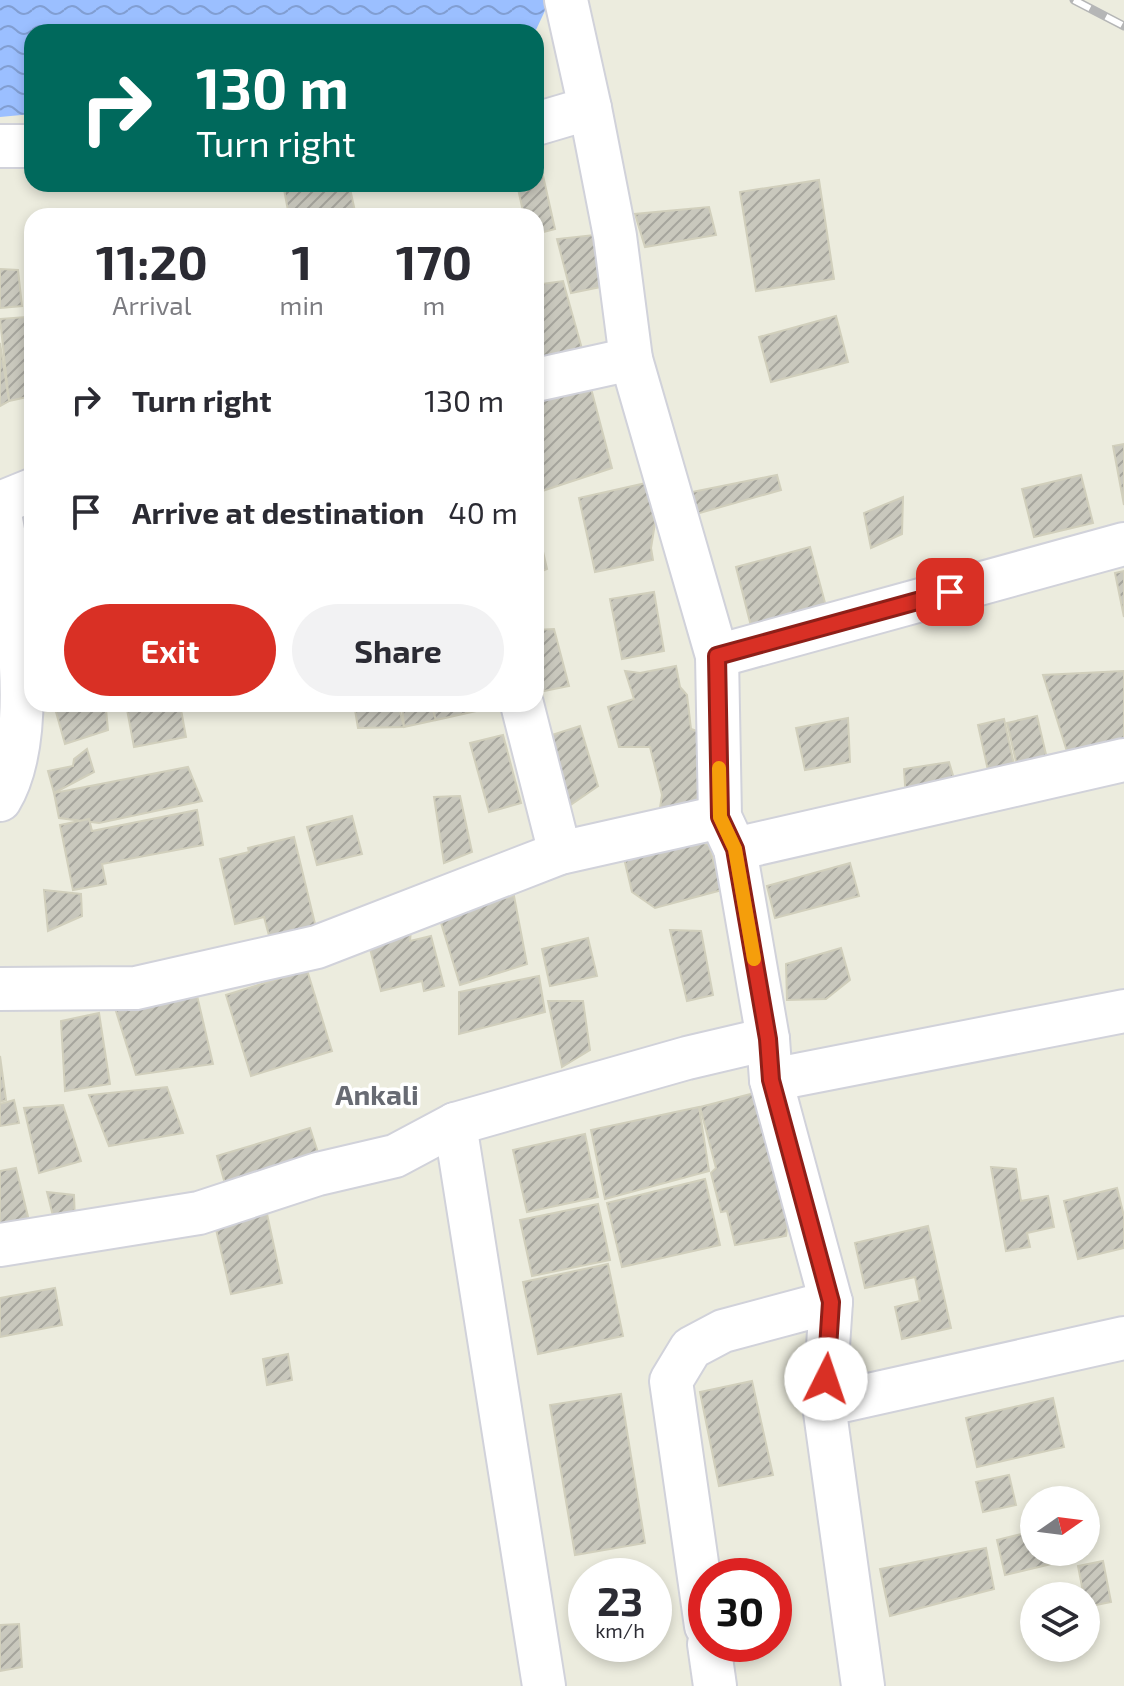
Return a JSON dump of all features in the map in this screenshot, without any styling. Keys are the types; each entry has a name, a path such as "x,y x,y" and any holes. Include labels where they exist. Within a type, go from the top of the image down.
{"street":[{"path":"566,0 615,236 631,359 717,656 727,833 768,1039 771,1080 831,1302 824,1405 863,1686"},
{"path":"544,122 590,108"},
{"path":"0,146 24,146"},
{"path":"544,378 631,359"},
{"path":"0,503 24,493"},
{"path":"0,514 11,571 23,680 12,780 0,800"},
{"path":"717,656 1124,544"},
{"path":"524,712 560,853"},
{"path":"0,989 136,988 317,947 560,853 727,833 1124,760"},
{"path":"771,1080 1124,1011"},
{"path":"0,1245 199,1213 318,1174 395,1156 455,1124 687,1058 768,1039"},
{"path":"455,1124 544,1686"},
{"path":"696,1558 671,1381 691,1348 723,1331 831,1302"},
{"path":"824,1405 1124,1338"},
{"path":"712,1662 715,1686"}],"water":[{"path":"0,0 550,0 539,24 24,24 24,115 0,117"}],"building":[{"path":"544,180 555,229 544,232 544,208 522,208 519,192 544,192"},
{"path":"819,180 834,279 756,291 740,192"},
{"path":"284,192 351,192 354,208 288,208"},
{"path":"709,207 716,235 645,247 635,214"},
{"path":"594,235 601,287 571,293 557,239"},
{"path":"0,269 18,270 22,306 0,308"},
{"path":"563,281 584,356 544,368 544,284"},
{"path":"836,316 848,362 771,382 759,337"},
{"path":"24,317 24,398 9,401 0,319"},
{"path":"0,343 9,401 0,406"},
{"path":"588,377 612,468 544,490 544,388"},
{"path":"1124,444 1124,505 1113,446"},
{"path":"777,475 781,490 689,516 687,493"},
{"path":"1081,475 1093,523 1034,537 1022,489"},
{"path":"646,483 655,523 651,548 653,560 595,572 579,498"},
{"path":"903,497 902,534 871,548 864,513"},
{"path":"810,547 828,614 753,634 736,567"},
{"path":"1124,571 1124,617 1115,573"},
{"path":"654,592 664,651 622,659 610,599"},
{"path":"554,629 569,686 544,691 544,630"},
{"path":"676,666 680,687 687,695 691,729 700,732 708,817 657,827 662,795 650,747 619,747 608,707 634,699 625,671 640,673"},
{"path":"1124,671 1124,749 1070,761 1043,675"},
{"path":"56,712 106,712 108,730 65,744"},
{"path":"127,712 181,712 186,737 134,747"},
{"path":"355,712 400,712 404,727 358,728"},
{"path":"403,712 434,712 436,720 404,727"},
{"path":"434,712 472,712 436,720"},
{"path":"1037,716 1048,763 1018,770 1007,723"},
{"path":"848,718 850,762 805,770 796,728"},
{"path":"1004,719 1017,778 991,784 978,725"},
{"path":"580,726 598,786 566,808 549,736"},
{"path":"503,735 521,803 489,812 470,743"},
{"path":"87,749 94,772 54,793 48,771 73,766 74,759"},
{"path":"949,762 957,789 906,800 904,769"},
{"path":"188,767 202,801 99,823 59,818 54,793"},
{"path":"460,796 472,852 444,863 434,797"},
{"path":"197,810 203,845 102,864 106,884 73,890 60,825 89,819 92,831"},
{"path":"352,816 362,854 317,865 307,827"},
{"path":"688,834 709,846 722,890 655,908 632,892 622,850"},
{"path":"294,837 317,932 271,943 264,917 235,924 220,859 249,852 248,848"},
{"path":"850,863 859,896 775,918 767,886"},
{"path":"44,890 81,894 82,916 48,931"},
{"path":"514,896 527,964 460,985 438,913"},
{"path":"411,930 410,941 431,936 444,986 424,991 422,981 381,991 368,941"},
{"path":"670,930 701,931 713,995 687,1001"},
{"path":"588,938 597,976 550,986 542,949"},
{"path":"841,948 850,980 826,999 787,1000 786,964"},
{"path":"307,970 332,1051 251,1076 226,995"},
{"path":"539,976 545,1012 459,1034 459,992"},
{"path":"195,987 213,1064 136,1075 115,1008"},
{"path":"548,1001 583,1001 590,1050 562,1067"},
{"path":"99,1013 110,1084 65,1091 61,1021"},
{"path":"0,1056 6,1100 0,1102"},
{"path":"167,1087 183,1133 109,1146 89,1095"},
{"path":"766,1090 788,1221 786,1236 735,1245 727,1211 721,1212 711,1173 716,1168 700,1107"},
{"path":"14,1100 19,1123 0,1126 0,1104"},
{"path":"63,1105 81,1161 39,1173 24,1108"},
{"path":"699,1107 709,1171 605,1199 591,1130"},
{"path":"310,1128 322,1165 228,1194 217,1156"},
{"path":"585,1134 598,1197 527,1212 513,1150"},
{"path":"991,1167 1016,1169 1021,1201 1048,1196 1054,1227 1027,1233 1030,1247 1006,1251"},
{"path":"16,1168 32,1233 0,1237 0,1171"},
{"path":"705,1179 720,1245 622,1267 607,1203"},
{"path":"1117,1188 1124,1216 1124,1248 1078,1259 1064,1201"},
{"path":"47,1192 74,1195 75,1221 55,1224"},
{"path":"598,1204 610,1260 532,1276 520,1220"},
{"path":"267,1214 282,1283 231,1294 215,1225"},
{"path":"928,1226 951,1328 902,1339 895,1307 920,1301 915,1277 865,1288 855,1243"},
{"path":"608,1264 623,1336 538,1354 523,1282"},
{"path":"55,1288 62,1325 0,1337 0,1298"},
{"path":"288,1354 292,1380 267,1385 263,1359"},
{"path":"752,1381 773,1475 719,1486 700,1392"},
{"path":"621,1394 645,1543 575,1555 550,1405"},
{"path":"1053,1398 1064,1447 977,1467 966,1418"},
{"path":"1009,1475 1016,1505 983,1512 976,1482"},
{"path":"1020,1534 1020,1566 1043,1566 1005,1575 997,1540"},
{"path":"986,1548 994,1589 890,1616 880,1569"},
{"path":"1103,1561 1111,1602 1100,1604 1100,1582 1081,1582 1078,1566 1100,1566"},
{"path":"19,1624 22,1667 0,1671 0,1625"}],"railway":[{"path":"1074,0 1124,26"}],"slow traffic":[{"path":"719,768 720,817 735,849 754,959"}],"district":[{"name":"Ankali","path":"377,1095"}],"route":[{"path":"826,1379 831,1302 771,1080 768,1039 735,849 720,817 717,656 950,592"}]}
